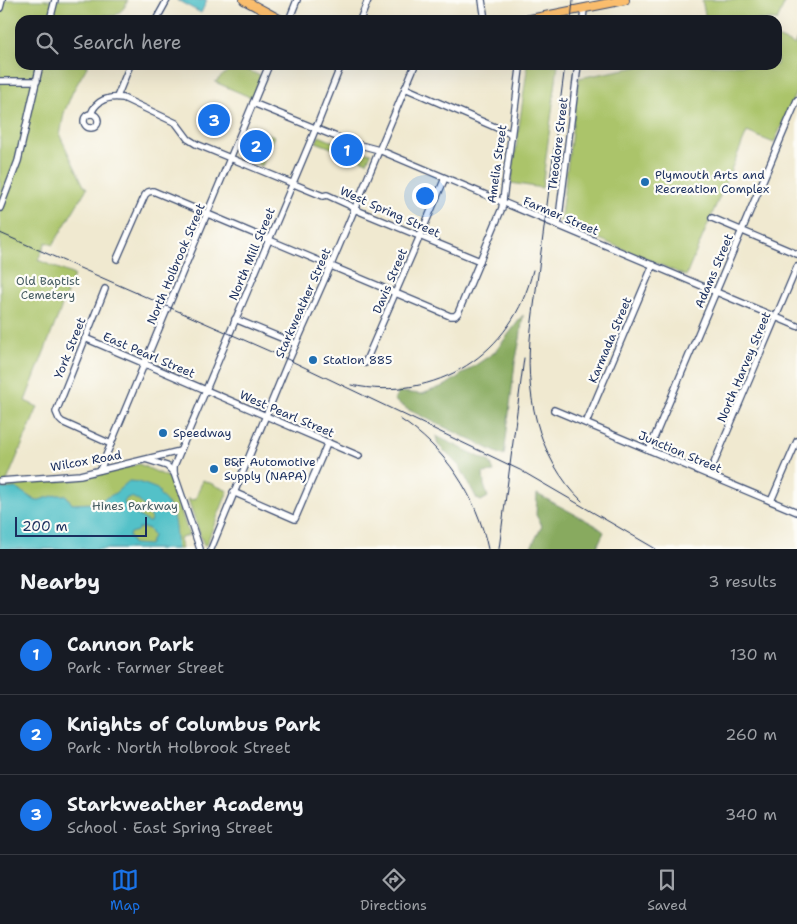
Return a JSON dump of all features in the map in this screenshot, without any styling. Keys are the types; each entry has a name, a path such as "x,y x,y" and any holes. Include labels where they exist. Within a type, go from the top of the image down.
{"main road":[{"path":"244,0 272,15"},
{"path":"550,15 624,0"}],"street":[{"path":"0,8 2,0"},
{"path":"51,15 55,0"},
{"path":"159,15 167,0"},
{"path":"291,15 297,0"},
{"path":"362,15 368,0"},
{"path":"482,0 484,15"},
{"path":"583,15 584,8"},
{"path":"0,208 18,161 39,70"},
{"path":"91,114 97,103 117,97 128,70"},
{"name":"North Holbrook Street","path":"100,470 267,70"},
{"name":"North Mill Street","path":"174,473 174,466 180,451 316,128 338,70"},
{"name":"Starkweather Street","path":"211,549 233,492 413,70"},
{"name":"Amelia Street","path":"396,293 450,316 455,316 458,313 502,208 518,70"},
{"name":"Theodore Street","path":"558,225 577,70"},
{"path":"0,82 37,81"},
{"path":"405,88 511,134"},
{"name":"West Spring Street","path":"117,97 123,98 176,123 188,139 196,144 323,196 327,195 354,209 480,262"},
{"name":"Adams Street","path":"649,450 797,100"},
{"name":"Farmer Street","path":"253,103 349,142 379,150 797,326"},
{"name":"Davis Street","path":"365,363 445,178"},
{"path":"117,259 145,195 150,191 155,191 396,293"},
{"path":"712,218 797,254"},
{"name":"Karmada Street","path":"586,423 653,265"},
{"name":"North Harvey Street","path":"709,475 797,268"},
{"name":"York Street","path":"105,289 56,407 56,415 62,422 111,444"},
{"path":"235,319 296,344"},
{"name":"East Pearl Street","path":"85,338 206,390"},
{"name":"West Pearl Street","path":"206,390 359,456"},
{"name":"Junction Street","path":"554,410 797,512"},
{"path":"771,501 797,440"},
{"path":"233,492 295,519 328,442"},
{"name":"Wilcox Road","path":"0,481 63,477 180,451"},
{"path":"146,460 167,466 174,473 200,549"}],"green space":[{"name":"Hines Parkway","path":"0,0 128,0 124,8 116,15 15,15 15,70 85,70 73,91 64,113 60,136 84,186 87,188 53,245 46,242 38,260 74,275 25,401 38,407 6,483 75,480 139,464 170,478 189,535 179,539 182,549 0,549"},
{"path":"702,0 786,0 780,15 705,15"},
{"name":"Plymouth Arts and Recreation Complex","path":"797,39 797,90 774,143 747,132 686,276 560,222 579,78 621,70 782,70 782,40 794,45"},
{"path":"229,70 247,70 261,76 252,98 215,82"},
{"path":"527,70 557,70 542,188 511,183"},
{"path":"250,126 274,136 262,166 238,156"},
{"path":"319,136 348,148 371,153 367,162 316,142"},
{"path":"523,315 515,363 504,456 407,409 394,400 399,392 422,394 446,385 495,352"},
{"path":"436,436 490,462 494,472 483,473 488,497 481,501 477,499 460,467 438,445"},
{"path":"203,480 228,491 204,546 188,499 195,500"},
{"path":"537,494 595,525 604,532 596,549 530,549 542,526 536,515"}],"water":[{"path":"177,0 207,0 201,13"},
{"path":"129,481 139,482 157,489 172,512 177,549 0,549 0,487 4,489 16,488 36,501 56,495 66,495 72,504 95,503 114,494","holes":["131,497 143,505 151,519 150,522 126,507 124,502 127,498","139,528 148,528 153,536 149,545 133,544 129,536 130,533 137,531"]}],"railway":[{"path":"572,15 573,0"},
{"path":"564,70 529,352 532,399 544,443 566,483 582,501"},
{"path":"0,233 285,358 520,470 656,549"},
{"path":"351,385 382,389 412,386 441,379 466,366 489,348 508,326 523,300 533,270"},
{"path":"499,549 524,358"},
{"path":"400,419 431,444 457,475 476,510 488,549"}],"place":[{"name":"Starkweather Academy","path":"214,120"},
{"name":"Knights of Columbus Park","path":"256,146"},
{"name":"Cannon Park","path":"347,150"},
{"name":"Plymouth Arts and Recreation Complex","path":"645,182"},
{"name":"Station 885","path":"313,360"},
{"name":"Speedway","path":"163,433"},
{"name":"B&F Automotive Supply (NAPA)","path":"214,469"}],"park label":[{"name":"Old Baptist Cemetery","path":"48,288"}]}
